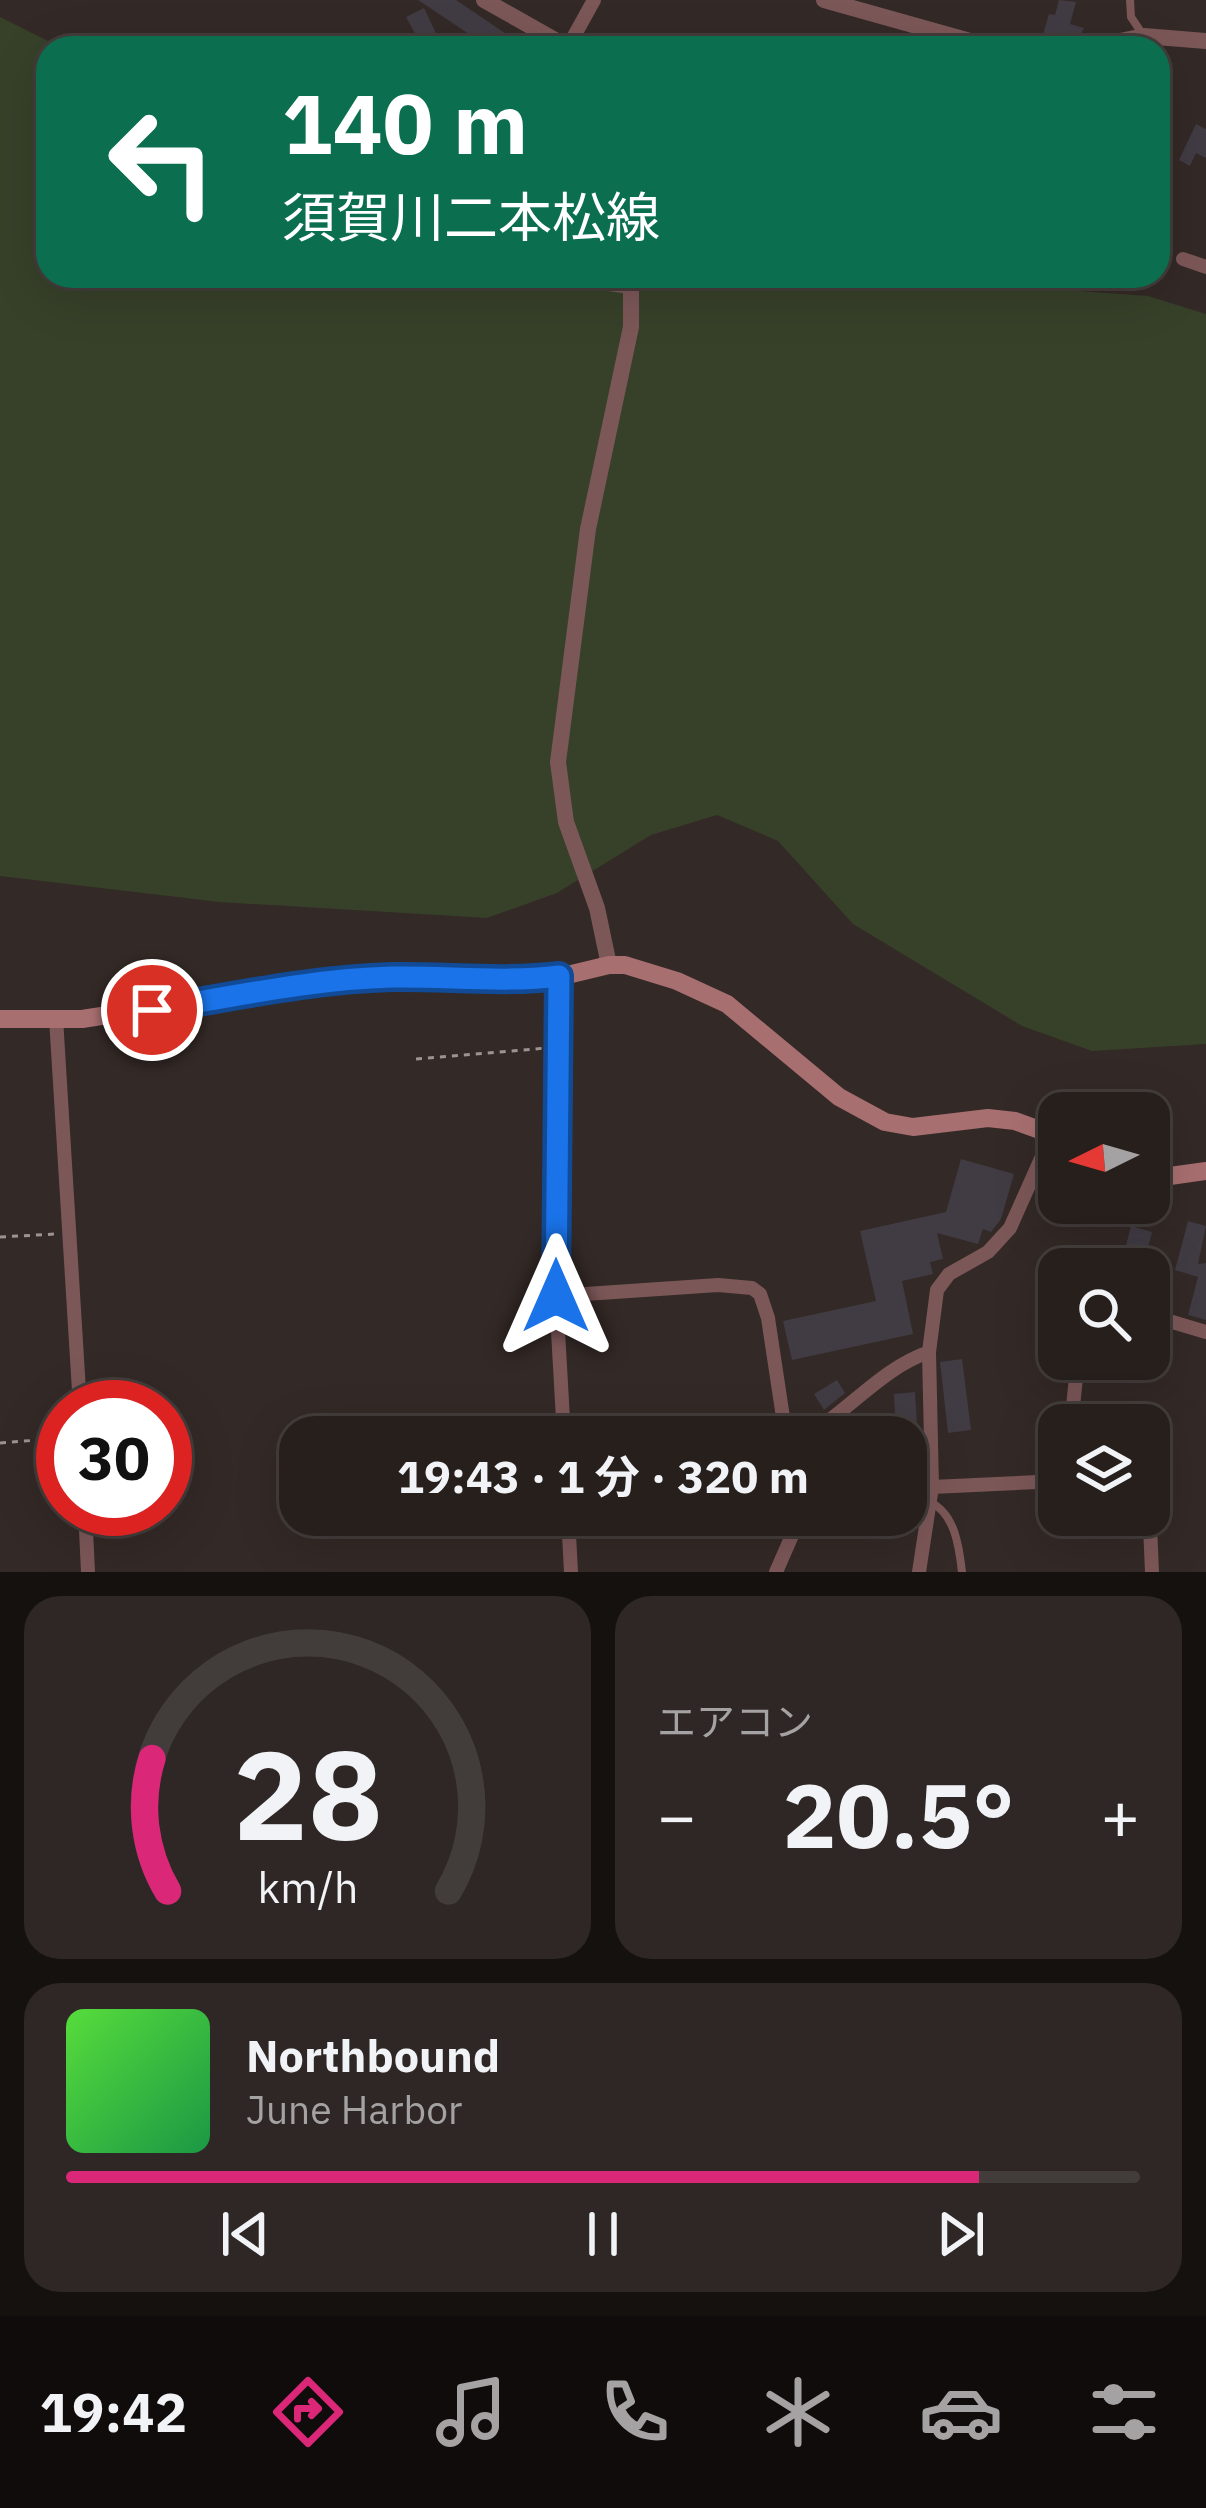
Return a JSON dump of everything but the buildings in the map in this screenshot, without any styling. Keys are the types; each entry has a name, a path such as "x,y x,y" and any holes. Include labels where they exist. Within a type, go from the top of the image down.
{"main road":[{"path":"0,1019 82,1019 392,977 481,982 559,976 609,965 652,971 727,1004 839,1096 885,1122 913,1127 988,1118 1038,1129"},
{"path":"1170,1176 1206,1171"}],"street":[{"path":"484,0 548,36"},
{"path":"575,36 594,0"},
{"path":"824,0 952,36"},
{"path":"1170,38 1206,40"},
{"path":"1184,259 1206,267"},
{"path":"609,965 597,908 566,822 559,788 559,741 588,529 631,327 632,288"},
{"path":"559,976 556,1296 564,1416"},
{"path":"56,1018 78,1380"},
{"path":"919,1572 931,1495 929,1352 937,1290 950,1274 988,1252 1010,1228 1038,1172"},
{"path":"556,1296 718,1285 752,1288 764,1302 768,1318 783,1416"},
{"path":"1170,1321 1206,1332"},
{"path":"836,1416 892,1370 929,1352"},
{"path":"931,1495 1038,1482"},
{"path":"87,1536 88,1572"},
{"path":"569,1536 571,1572"},
{"path":"776,1572 791,1536"},
{"path":"1150,1536 1152,1572"}],"lane":[{"path":"1130,0 1131,17 1144,36"},
{"path":"931,1495 952,1525 962,1572"}],"path":[{"path":"416,1058 556,1048"},
{"path":"0,1237 70,1233"},
{"path":"0,1443 36,1440"}],"green space":[{"path":"0,17 38,36 36,288 1063,288 1148,296 1206,314 1206,1044 1092,1051 1022,1026 853,924 778,841 717,815 651,835 557,893 487,918 219,902 0,876"}],"route":[{"path":"152,1010 392,977 481,982 559,976 556,1296"}]}
